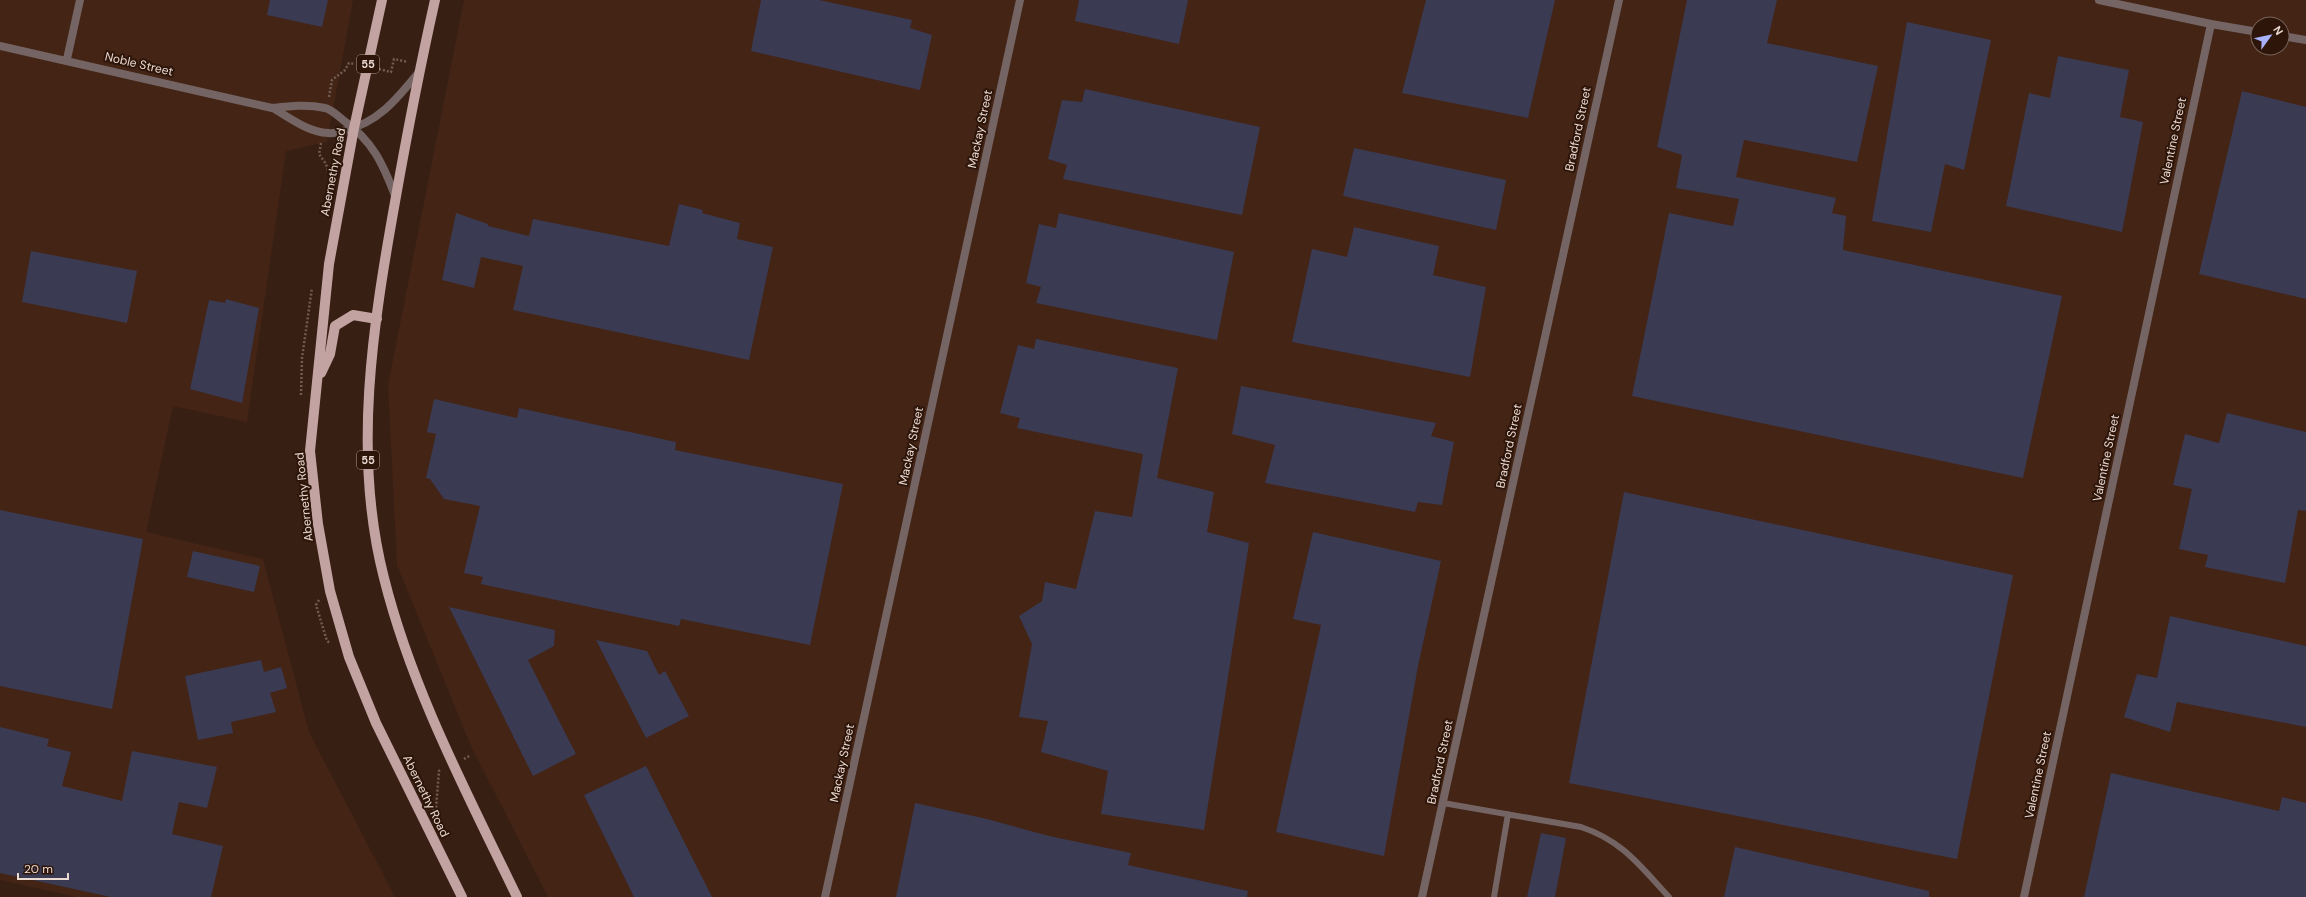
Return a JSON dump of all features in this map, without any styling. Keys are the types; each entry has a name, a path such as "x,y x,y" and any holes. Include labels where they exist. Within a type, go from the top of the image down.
{"main road":[{"name":"Abernethy Road","path":"382,0 354,128 329,264 310,451 318,524 330,591 348,657 376,723 462,897"},
{"name":"55","path":"435,0 419,69 383,270 369,383 367,450 372,515 383,576 400,636 424,701 517,897"},
{"path":"318,378 330,354 335,326 353,315 377,319"}],"street":[{"path":"67,59 80,0"},
{"name":"Mackay Street","path":"825,897 1020,0"},
{"name":"Bradford Street","path":"1422,897 1619,0"},
{"path":"2100,0 2210,24 2250,31"},
{"name":"Valentine Street","path":"2024,897 2210,24"},
{"path":"2290,37 2306,40"},
{"name":"Noble Street","path":"0,46 67,59 272,108 303,126 329,134 354,128 380,116 398,99 419,69"},
{"name":"Noble Street","path":"272,108 306,105 327,108 354,128 373,147 384,167 396,198"}],"lane":[{"path":"1443,803 1581,827 1600,833 1626,850 1669,897"},
{"path":"1494,897 1508,814"}],"path":[{"path":"349,63 391,72 394,59 419,69"},
{"path":"318,154 326,164 330,178 329,185"},
{"path":"301,397 302,358 312,286"},
{"path":"320,597 316,605 327,641 334,645"},
{"path":"421,816 436,808 439,771 471,755"}],"shaded area":[{"path":"0,0 353,0 327,142 286,151 247,422 173,406 146,532 263,559 309,732 395,897 77,897 0,880"},
{"path":"464,0 2306,0 2306,897 548,897 471,746 397,565 388,385"}],"building":[{"path":"270,0 328,0 322,27 267,15"},
{"path":"761,0 819,0 912,20 910,28 932,35 920,90 751,51"},
{"path":"1079,0 1188,0 1179,44 1075,21"},
{"path":"1426,0 1555,0 1528,118 1402,93"},
{"path":"1687,0 1777,0 1767,43 1878,66 1857,162 1744,140 1736,177 1836,198 1832,213 1846,216 1843,250 2062,296 2023,478 1632,396 1669,213 1733,226 1739,199 1676,188 1682,155 1657,147"},
{"path":"1907,22 1991,40 1964,170 1945,164 1931,232 1872,221"},
{"path":"2058,56 2129,70 2120,117 2143,122 2122,232 2006,206 2029,93 2050,98"},
{"path":"1085,89 1260,127 1242,215 1063,179 1067,165 1048,159 1062,100 1082,102"},
{"path":"2242,91 2306,107 2306,299 2199,274"},
{"path":"1354,148 1506,180 1496,230 1343,196"},
{"path":"679,204 703,210 702,213 740,223 737,239 773,247 749,360 513,310 523,266 481,257 474,288 442,280 456,213 488,224 488,226 529,236 533,219 669,246"},
{"path":"1059,213 1234,252 1217,340 1036,303 1041,287 1026,283 1039,224 1056,228"},
{"path":"1354,227 1439,246 1433,275 1486,287 1470,377 1292,342 1312,249 1347,257"},
{"path":"31,251 137,271 127,323 22,302"},
{"path":"226,299 259,308 242,403 190,389 209,300 225,303"},
{"path":"1036,339 1178,368 1157,478 1214,492 1207,532 1249,543 1204,830 1101,814 1108,771 1041,752 1048,721 1019,717 1032,644 1019,616 1042,601 1045,582 1076,589 1095,511 1132,517 1143,454 1017,428 1020,418 1000,413 1018,345 1034,349"},
{"path":"1241,386 1436,423 1431,436 1454,442 1442,505 1418,502 1415,512 1265,483 1275,445 1232,434"},
{"path":"434,399 517,418 519,408 676,442 675,450 843,484 810,645 681,619 679,626 481,584 483,577 464,573 480,506 444,499 430,479 426,478 436,434 427,432"},
{"path":"2227,413 2306,432 2306,511 2298,510 2285,583 2205,567 2208,555 2179,549 2192,489 2173,485 2185,434 2219,443"},
{"path":"1624,492 2013,575 1957,859 1569,783"},
{"path":"0,510 143,539 112,709 0,686"},
{"path":"1313,532 1441,561 1418,666 1384,856 1276,832 1321,625 1293,619"},
{"path":"193,551 260,566 254,592 187,577"},
{"path":"449,607 555,630 554,646 528,660 576,754 533,776"},
{"path":"2170,616 2306,646 2306,727 2177,702 2170,732 2124,717 2137,674 2157,678"},
{"path":"596,640 647,651 659,675 665,671 689,716 646,738"},
{"path":"261,660 264,672 281,667 287,688 270,693 276,712 231,722 233,733 198,740 185,676"},
{"path":"0,727 49,739 47,746 71,752 62,786 122,801 132,751 217,767 207,808 179,802 172,834 223,846 211,897 111,897 0,873"},
{"path":"646,766 712,897 634,897 584,795"},
{"path":"2111,773 2279,811 2282,797 2306,803 2306,897 2084,897"},
{"path":"915,803 987,819 1049,836 1131,853 1128,865 1248,891 1247,897 896,897"},
{"path":"1541,833 1566,838 1555,897 1527,897"},
{"path":"1735,847 1929,891 1929,897 1724,897"}]}
